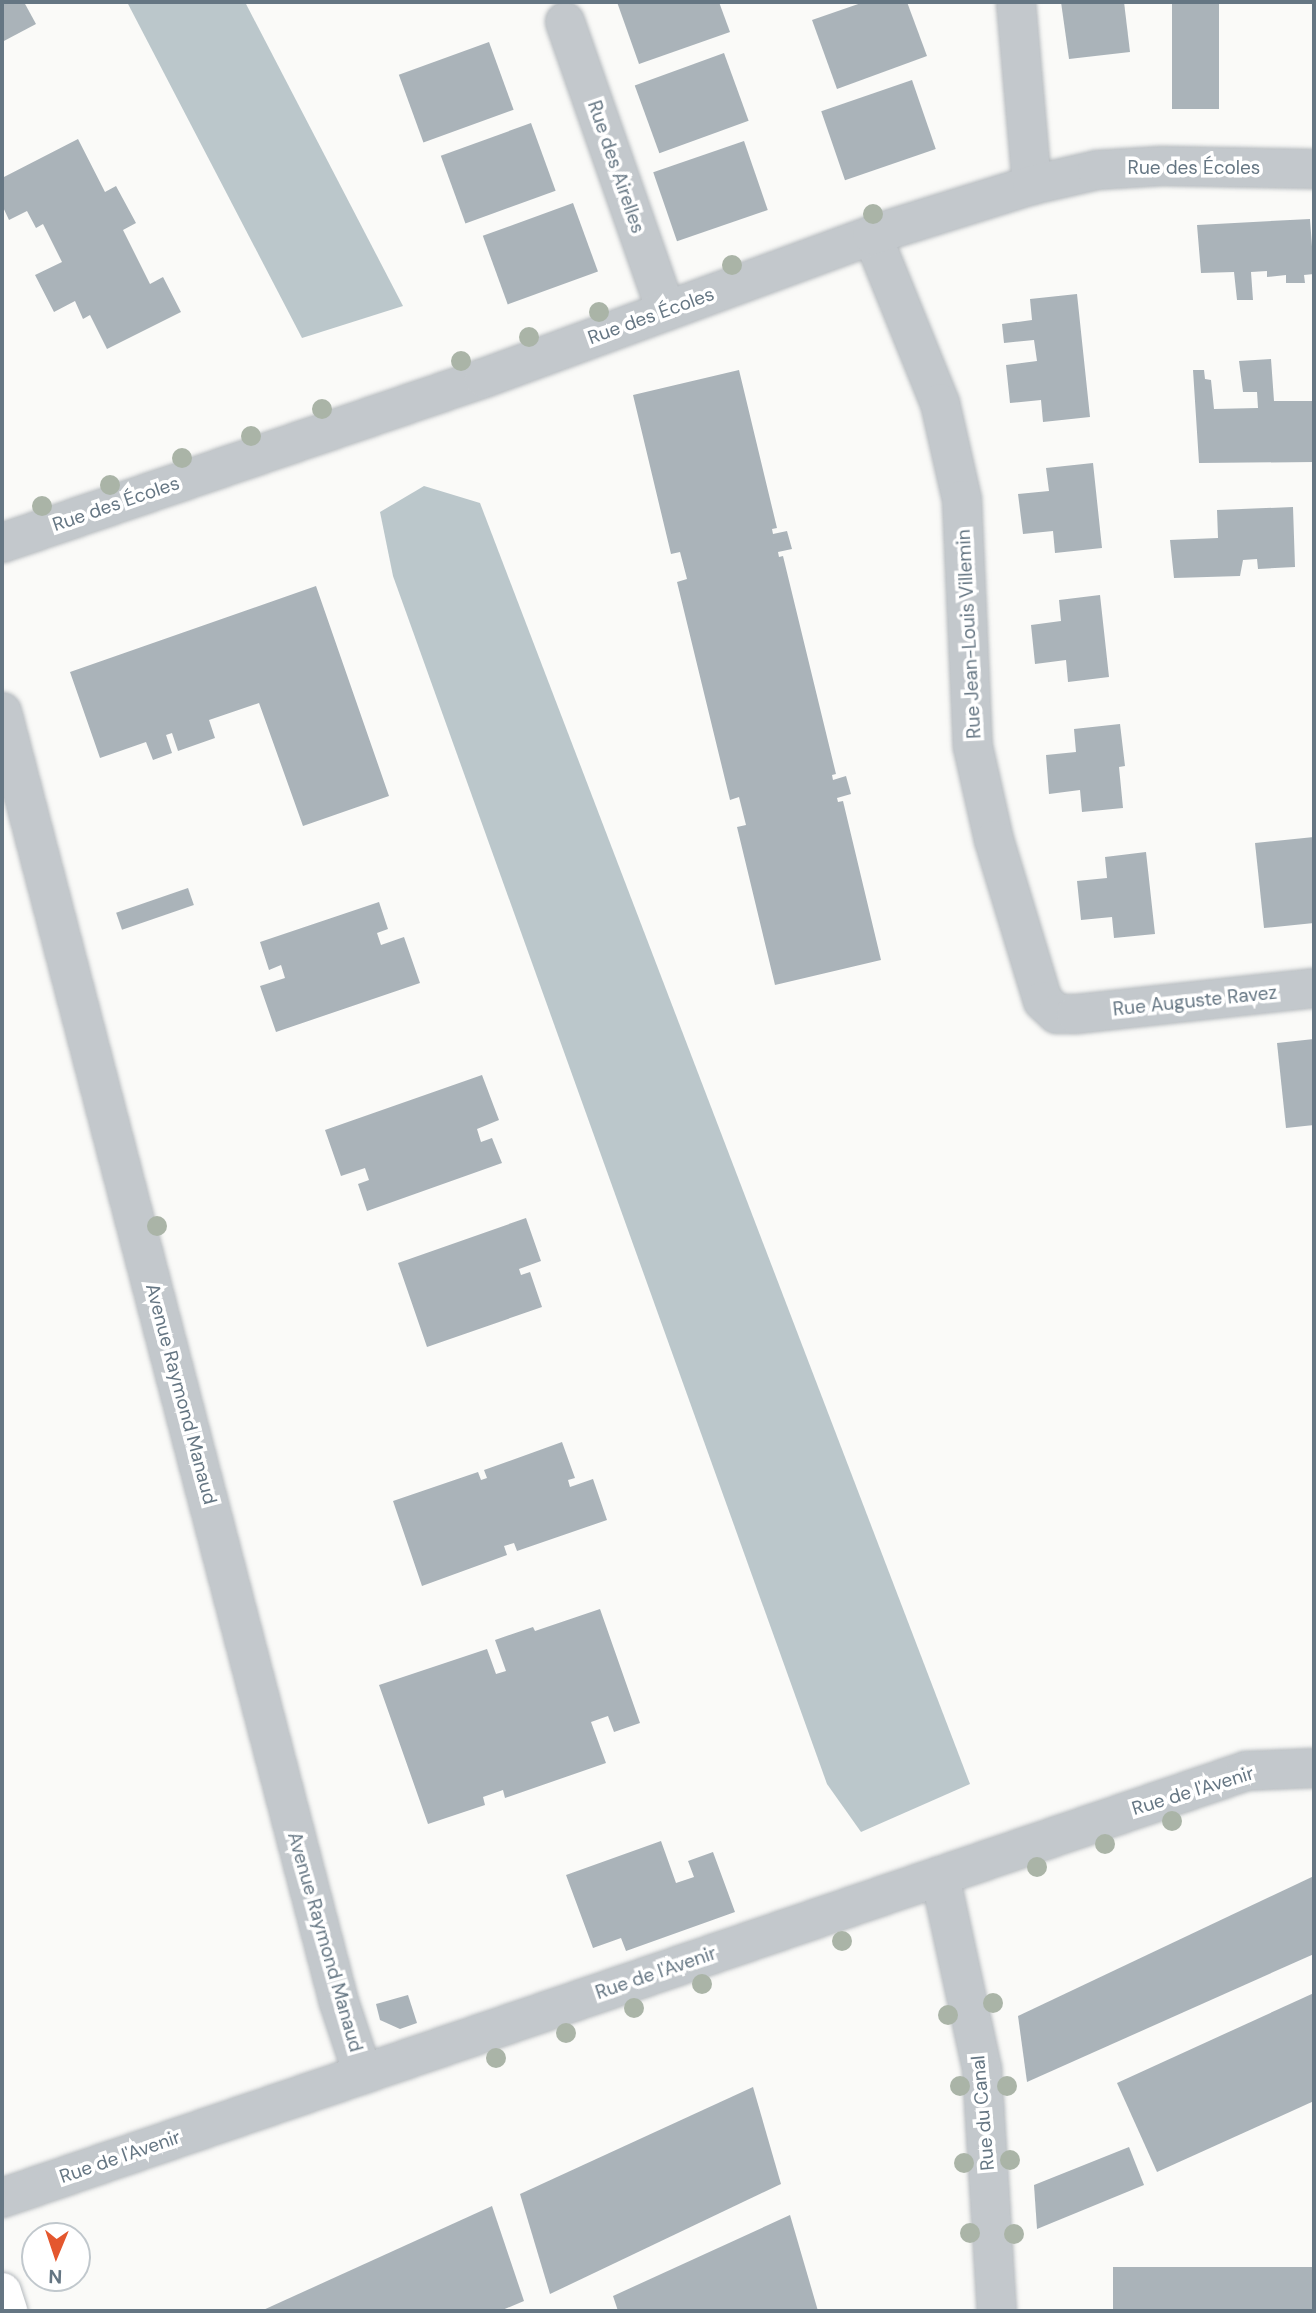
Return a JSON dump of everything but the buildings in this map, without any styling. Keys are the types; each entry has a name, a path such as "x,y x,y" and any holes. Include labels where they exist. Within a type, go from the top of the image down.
{"main road":[{"path":"2,2292 8,2311"}],"street":[{"path":"1016,2 1032,185"},
{"name":"Rue des Airelles","path":"565,22 666,311"},
{"name":"Rue des Écoles","path":"2,542 484,378 872,235 1032,185 1097,170 1148,166 1314,169"},
{"name":"Rue Jean-Louis Villemin","path":"872,235 940,403 962,500 973,747 994,840 1043,1001 1057,1014 1076,1014"},
{"name":"Avenue Raymond Manaud","path":"2,712 332,1976 363,2074"},
{"name":"Rue Auguste Ravez","path":"1076,1014 1314,988"},
{"name":"Rue de l'Avenir","path":"2,2198 1246,1771 1314,1768"},
{"name":"Rue du Canal","path":"940,1876 982,2070 997,2311"}],"shaded area":[{"path":"127,2 245,2 403,306 302,338"},
{"path":"424,486 480,503 970,1784 861,1832 827,1784 393,576 380,512"}]}
